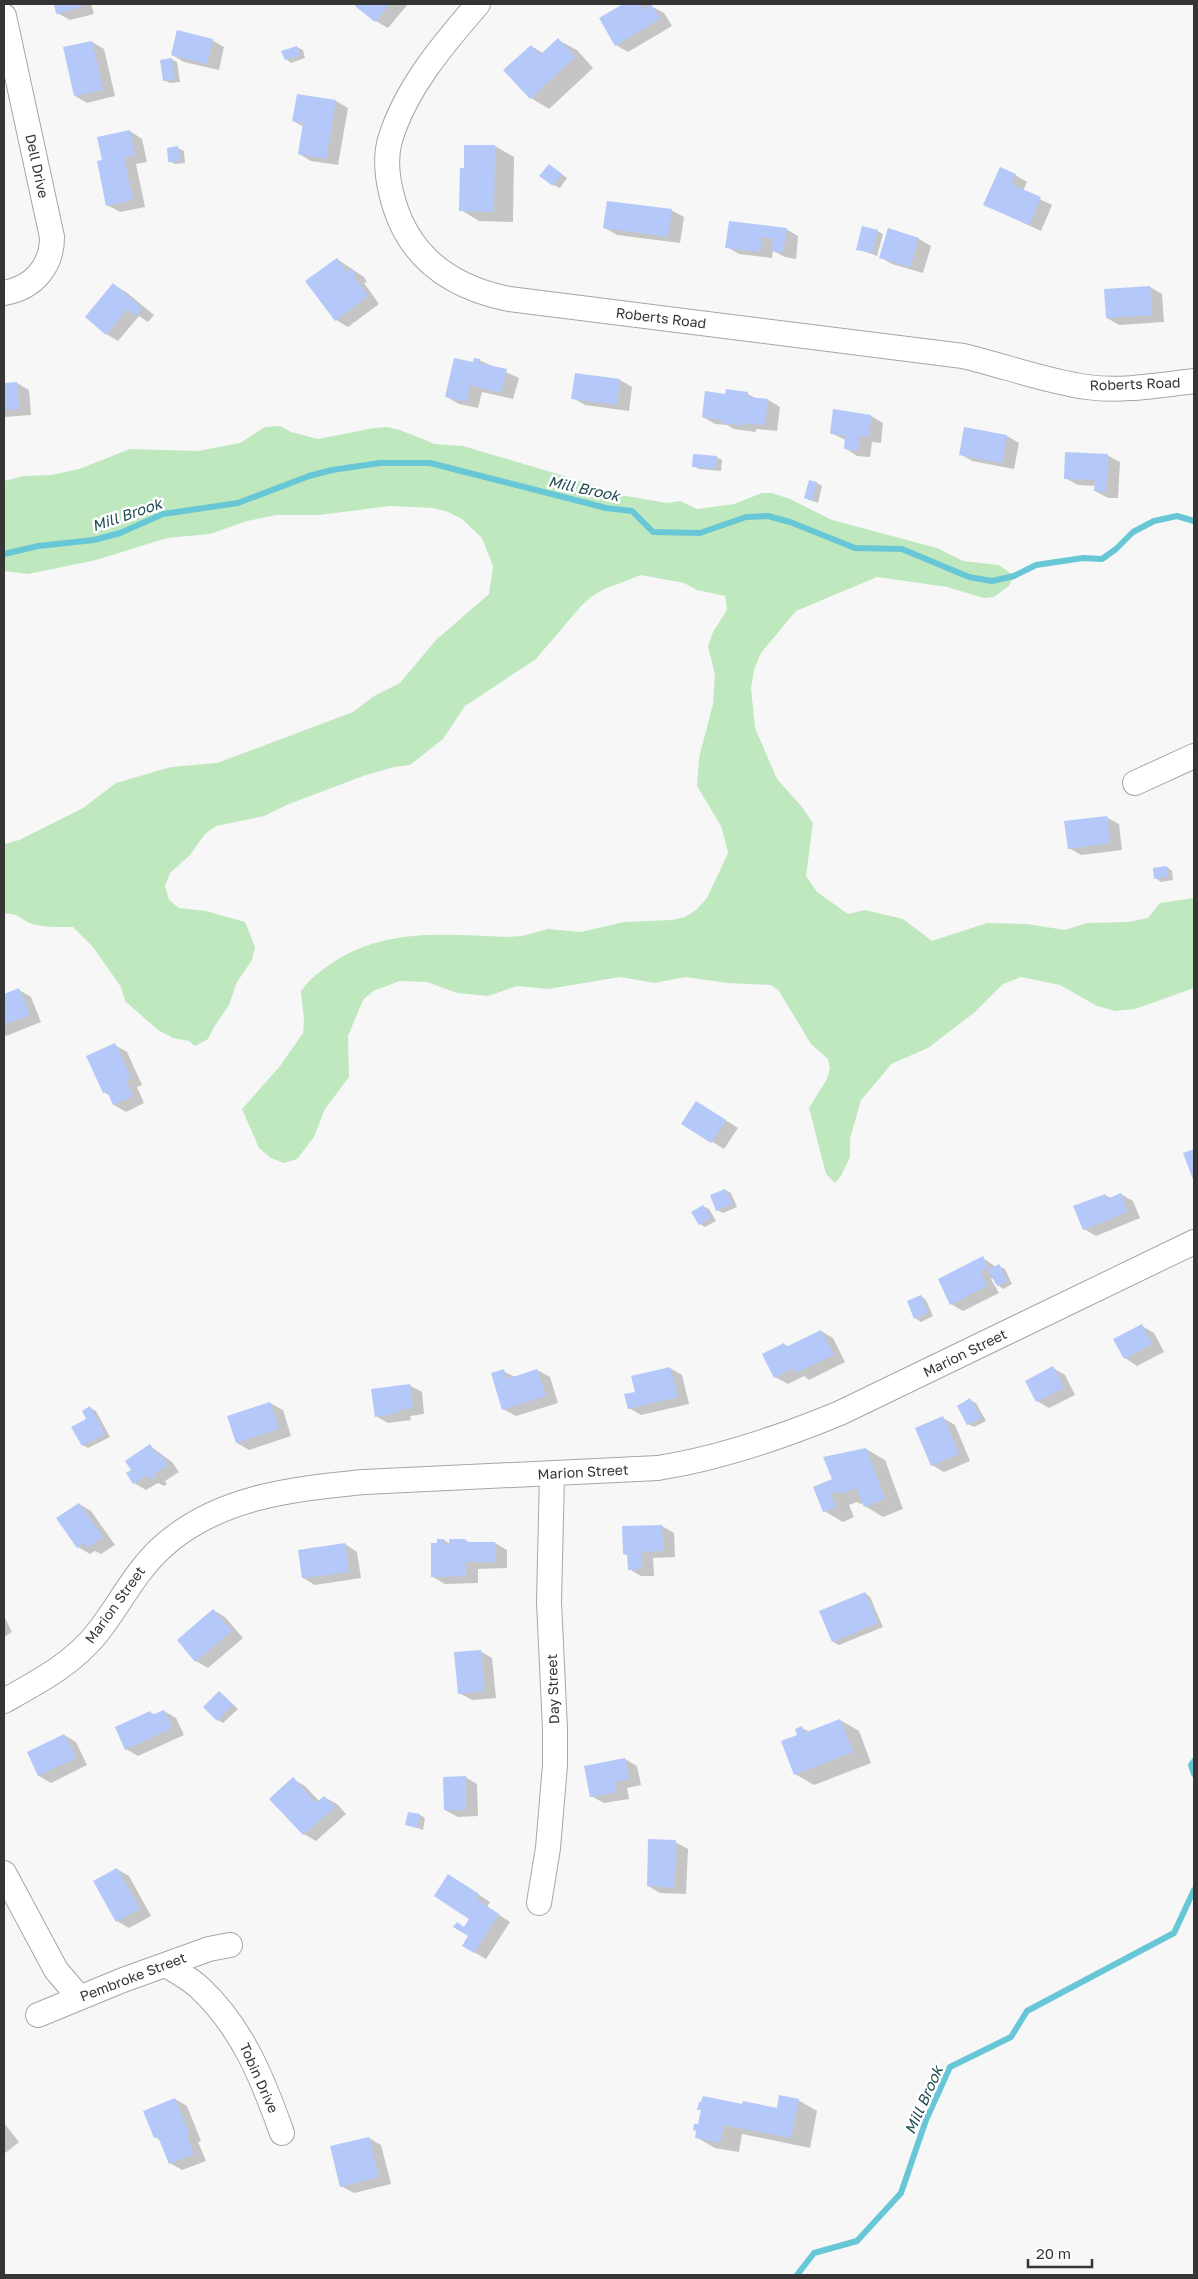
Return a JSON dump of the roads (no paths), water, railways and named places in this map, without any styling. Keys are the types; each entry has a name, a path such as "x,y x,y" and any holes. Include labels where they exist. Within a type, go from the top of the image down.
{"street":[{"name":"Roberts Road","path":"478,4 441,50 409,98 394,128 387,153 387,174 404,229 428,261 461,285 489,295 509,299 963,356 1052,381 1089,388 1146,386 1194,381"},
{"name":"Dell Drive","path":"4,16 52,237 49,258 39,276 22,288 4,293"},
{"path":"1135,783 1194,756"},
{"name":"Marion Street","path":"4,1701 54,1673 78,1654 98,1633 139,1571 160,1548 218,1511 251,1498 364,1482 552,1474 676,1465 781,1437 849,1408 1194,1242"},
{"name":"Day Street","path":"539,1903 548,1848 555,1765 549,1602 552,1474"},
{"path":"4,1873 56,1970 80,1997"},
{"name":"Pembroke Street","path":"38,2015 80,1997 209,1949 230,1945"},
{"name":"Tobin Drive","path":"166,1965 200,1988 236,2031 253,2058 282,2133"}],"waterway":[{"name":"Mill Brook","path":"4,554 38,546 94,540 120,533 163,514 238,503 309,476 332,470 380,463 430,463 606,508 632,511 653,532 700,533 746,517 768,516 790,522 855,548 902,549 969,577 992,581 1014,576 1036,565 1083,558 1102,559 1116,549 1133,532 1154,521 1177,516 1194,521"},
{"name":"Mill Brook","path":"1194,1761 1191,1765 1194,1774"},
{"name":"Mill Brook","path":"797,2275 814,2253 857,2241 901,2193 926,2120 950,2067 1011,2037 1027,2011 1174,1933 1194,1890"}]}
